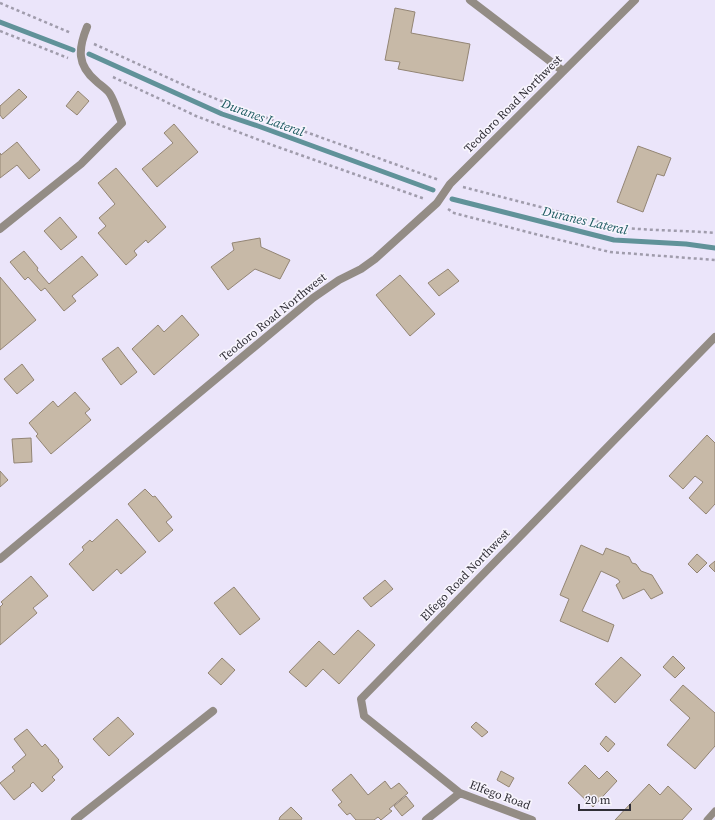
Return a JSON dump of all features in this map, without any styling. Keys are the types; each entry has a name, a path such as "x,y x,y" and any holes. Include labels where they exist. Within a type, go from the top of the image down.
{"street":[{"path":"470,0 563,71"},
{"name":"Teodoro Road Northwest","path":"0,559 313,298 339,280 361,270 376,259 437,203 450,184 635,0"},
{"path":"0,229 81,164 122,123 110,93 87,73 81,60 82,42 87,27"},
{"name":"Elfego Road Northwest","path":"460,793 364,716 361,699 715,336"},
{"path":"75,820 213,710"},
{"path":"426,820 460,793"},
{"name":"Elfego Road","path":"460,793 532,820"}],"lane":[{"path":"707,820 715,811"}],"path":[{"path":"0,3 82,42 231,105 450,184 618,227 640,230 690,231 715,234"},
{"path":"0,31 81,60"},
{"path":"110,76 196,116 275,146 437,203 454,213 610,252 715,260"}],"building":[{"path":"395,8 415,12 411,33 470,44 463,81 398,69 400,62 385,60"},
{"path":"19,89 27,97 3,119 0,115 0,106"},
{"path":"78,91 89,101 77,115 66,106"},
{"path":"174,124 198,152 157,187 142,169 173,143 164,133"},
{"path":"17,142 40,170 29,179 17,165 0,178 0,153 1,155"},
{"path":"638,146 671,158 664,176 657,174 643,212 617,202"},
{"path":"116,168 166,227 148,243 146,240 134,251 137,255 126,265 98,233 106,226 99,218 115,204 98,183"},
{"path":"60,217 77,237 61,250 44,231"},
{"path":"260,238 261,247 290,260 280,279 255,269 228,290 211,267 234,250 232,243"},
{"path":"24,251 49,284 82,256 98,275 72,296 76,301 64,311 45,288 41,291 28,277 25,280 10,262"},
{"path":"448,269 459,281 439,296 428,283"},
{"path":"400,275 435,314 410,336 376,295"},
{"path":"0,277 36,320 0,350"},
{"path":"182,315 199,335 154,375 132,349 158,325 164,332"},
{"path":"118,347 137,372 121,385 102,359"},
{"path":"22,364 34,380 17,394 4,379"},
{"path":"75,392 90,409 85,413 91,420 51,454 36,436 38,434 29,423 53,401 58,407"},
{"path":"707,435 715,443 715,504 706,514 689,498 703,482 695,476 683,489 669,476"},
{"path":"31,438 32,462 14,463 12,439"},
{"path":"0,471 8,480 0,487"},
{"path":"145,489 153,497 155,496 172,517 166,522 173,530 159,542 128,504"},
{"path":"117,519 146,552 121,574 117,569 93,591 69,564 84,550 82,547 90,540 92,542"},
{"path":"581,545 603,555 606,548 629,557 632,563 636,564 641,571 652,575 663,593 651,599 644,589 623,599 616,585 620,582 618,579 601,571 582,611 614,625 608,642 560,621 569,599 560,595"},
{"path":"697,554 707,563 697,573 688,564"},
{"path":"715,561 715,572 709,566"},
{"path":"31,576 48,596 33,608 37,613 0,645 0,607 3,604 1,602"},
{"path":"385,580 393,589 371,607 363,598"},
{"path":"234,587 260,619 240,635 214,603"},
{"path":"358,630 375,645 339,684 323,669 306,687 289,672 319,641 334,655"},
{"path":"673,656 685,668 675,678 663,667"},
{"path":"621,657 641,675 615,703 595,684"},
{"path":"222,658 235,670 221,685 208,673"},
{"path":"683,685 715,713 715,746 695,769 667,745 690,718 670,700"},
{"path":"118,717 134,734 109,756 93,739"},
{"path":"476,722 488,732 482,737 471,727"},
{"path":"27,729 42,747 45,744 63,767 52,777 55,780 42,792 33,782 30,785 31,786 14,800 0,783 15,771 12,767 26,755 14,739"},
{"path":"606,736 615,744 608,752 600,744"},
{"path":"585,765 599,779 607,771 617,781 593,807 568,783"},
{"path":"501,771 514,778 509,787 497,780"},
{"path":"351,774 368,795 385,781 391,789 399,783 408,793 389,809 392,811 381,820 378,817 374,820 356,820 350,813 347,815 338,805 342,802 332,790"},
{"path":"649,784 660,795 668,786 692,809 682,820 615,820"},
{"path":"406,796 414,806 402,816 394,806"},
{"path":"291,807 302,818 301,820 279,820 280,817"}],"waterway":[{"name":"Duranes Lateral","path":"0,22 73,50"},
{"name":"Duranes Lateral","path":"89,54 222,114 433,190"},
{"name":"Duranes Lateral","path":"452,199 614,240 686,244 715,248"}]}
